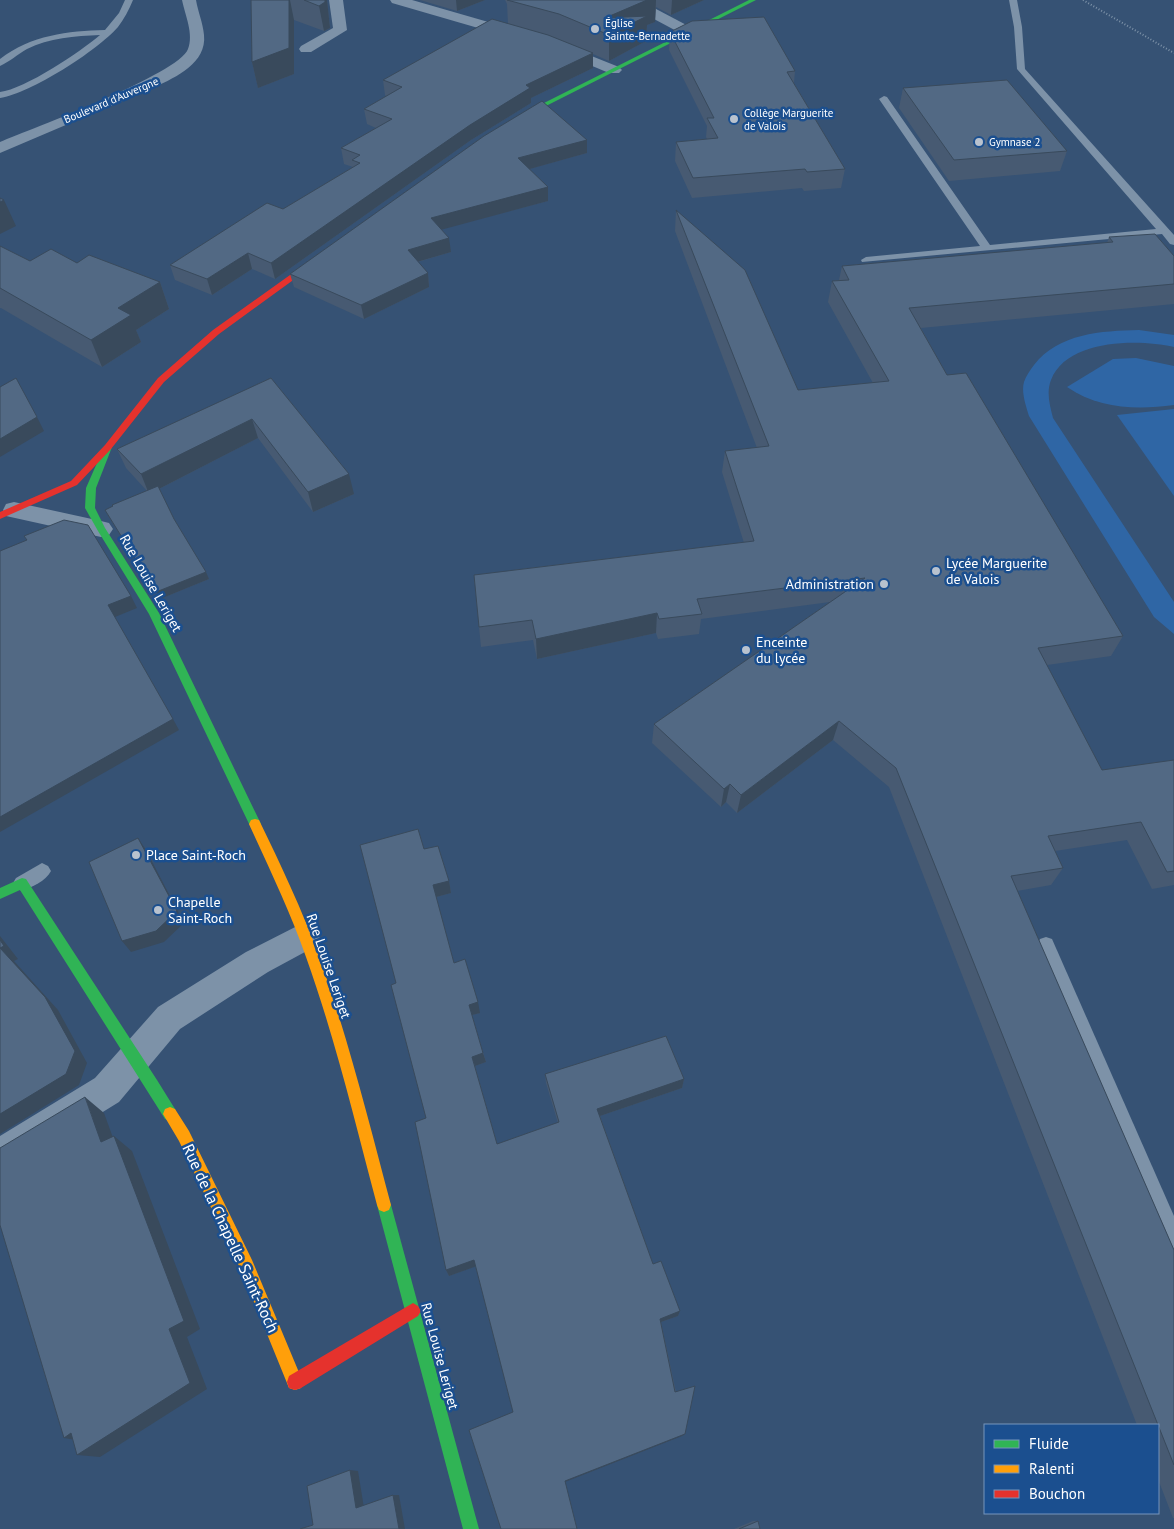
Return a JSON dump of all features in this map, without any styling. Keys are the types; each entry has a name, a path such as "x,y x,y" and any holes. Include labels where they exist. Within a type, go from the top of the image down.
{"street":[{"name":"Boulevard d'Auvergne","path":"0,148 150,84 166,76 186,62 196,49 198,40 189,0"},
{"path":"306,50 340,30 336,0"},
{"path":"397,0 539,41 614,70"},
{"path":"629,0 689,32"},
{"path":"508,126 538,108 753,0"},
{"path":"7,513 74,483 108,446 168,374 216,332 328,252"},
{"name":"Rue Louise Leriget","path":"108,446 91,488 90,508 101,529 154,613 284,884 305,936 319,974 345,1059 471,1529"},
{"path":"7,513 101,529"},
{"path":"0,894 22,883"},
{"name":"Rue de la Chapelle Saint-Roch","path":"22,883 100,1005 136,1057 184,1136 248,1265 295,1382 413,1311"},
{"path":"0,1156 107,1090 169,1018 257,962 305,936"}],"lane":[{"path":"0,95 20,89 76,58 108,32 127,7 129,0"},
{"path":"1013,0 1018,27 1021,69 1174,242"},
{"path":"0,63 25,46 53,36 108,32"},
{"path":"884,99 988,248"},
{"path":"866,260 1164,232"},
{"path":"22,883 42,871"},
{"path":"1046,945 1174,1240"}],"path":[{"path":"1083,0 1174,53"}],"shaded area":[{"path":"1139,330 1174,335 1174,347 1159,344 1123,343 1087,349 1072,356 1059,366 1051,380 1049,399 1053,418 1174,602 1174,634 1154,617 1029,416 1023,395 1024,382 1034,365 1044,354 1056,346 1068,340 1096,333"},
{"path":"1136,358 1174,366 1174,405 1132,407 1105,404 1092,400 1067,387 1113,359"},
{"path":"1174,409 1174,496 1117,415"}],"building":[{"path":"251,0 289,0 289,48 252,62"},
{"path":"304,0 325,0 325,2 319,6"},
{"path":"507,0 647,0 605,18 647,16 609,35 559,14"},
{"path":"764,17 795,71 787,72 845,169 807,172 805,169 693,178 676,142 718,138 707,118 714,118 670,32 692,21"},
{"path":"492,19 548,35 593,53 526,85 530,88 470,125 271,263 248,253 207,279 170,265 267,203 283,209 360,163 352,160 360,155 341,148 392,119 364,109 402,87 383,80"},
{"path":"1007,80 1067,151 954,160 903,88"},
{"path":"542,101 587,140 518,158 548,187 431,218 449,238 408,250 428,273 361,305 290,274 484,136"},
{"path":"676,210 745,270 798,390 889,381 832,281 849,280 842,266 1113,242 1109,237 1155,234 1174,256 1174,284 909,308 947,375 966,373 1123,636 1038,648 1102,770 1174,760 1174,871 1167,872 1141,822 1048,836 1063,868 1011,876 1174,1250 1174,1465 896,768 839,721 741,795 730,784 724,789 654,724 865,578 697,599 702,614 659,619 657,613 536,639 532,620 479,627 474,575 754,541 725,451 769,446"},
{"path":"0,246 30,261 51,249 77,263 89,255 160,282 118,308 131,315 91,340 0,288"},
{"path":"16,378 37,417 0,439 0,387"},
{"path":"271,378 349,474 308,492 252,419 141,474 117,449"},
{"path":"158,486 174,519 206,572 156,592 105,510 112,505"},
{"path":"64,520 88,525 131,596 108,605 173,719 0,817 0,551 27,540 24,536"},
{"path":"418,829 424,849 438,846 449,881 433,885 454,963 465,959 478,1002 469,1005 483,1053 472,1057 497,1144 559,1122 545,1074 666,1036 684,1079 597,1109 653,1264 661,1261 680,1311 660,1319 675,1392 695,1386 685,1434 565,1481 577,1529 501,1529 469,1430 513,1412 474,1260 446,1270 415,1122 426,1118 391,985 396,983 360,845"},
{"name":"Chapelle Saint-Roch","path":"138,838 177,911 156,931 122,941 89,862"},
{"path":"0,940 4,946 0,948"},
{"path":"0,948 45,997 75,1051 66,1074 0,1114"},
{"path":"85,1097 101,1142 114,1136 184,1321 169,1329 190,1383 77,1455 71,1433 64,1438 0,1225 0,1148"},
{"path":"350,1470 356,1508 393,1495 399,1529 300,1529 313,1525 307,1486"},
{"path":"758,1521 760,1529 739,1529"}],"traffic: fast":[{"path":"514,122 538,108 753,0"},
{"path":"108,447 91,488 90,508 101,529 154,613 255,824"},
{"path":"0,894 22,883 170,1114"},
{"path":"384,1205 471,1529"}],"traffic: slow":[{"path":"255,824 297,917 319,975 345,1060 384,1205"},
{"path":"170,1114 184,1136 247,1265 295,1382"}],"traffic: jam":[{"path":"0,516 74,483 108,447 161,380 216,332 321,257"},
{"path":"295,1382 413,1311"}],"place":[{"name":"Église Sainte-Bernadette","path":"595,29"},
{"name":"Collège Marguerite de Valois","path":"734,119"},
{"name":"Gymnase 2","path":"979,142"},
{"name":"Lycée Marguerite de Valois","path":"936,571"},
{"name":"Administration","path":"884,584"},
{"name":"Enceinte du lycée","path":"746,650"},
{"name":"Place Saint-Roch","path":"136,855"},
{"name":"Chapelle Saint-Roch","path":"158,910"}]}
